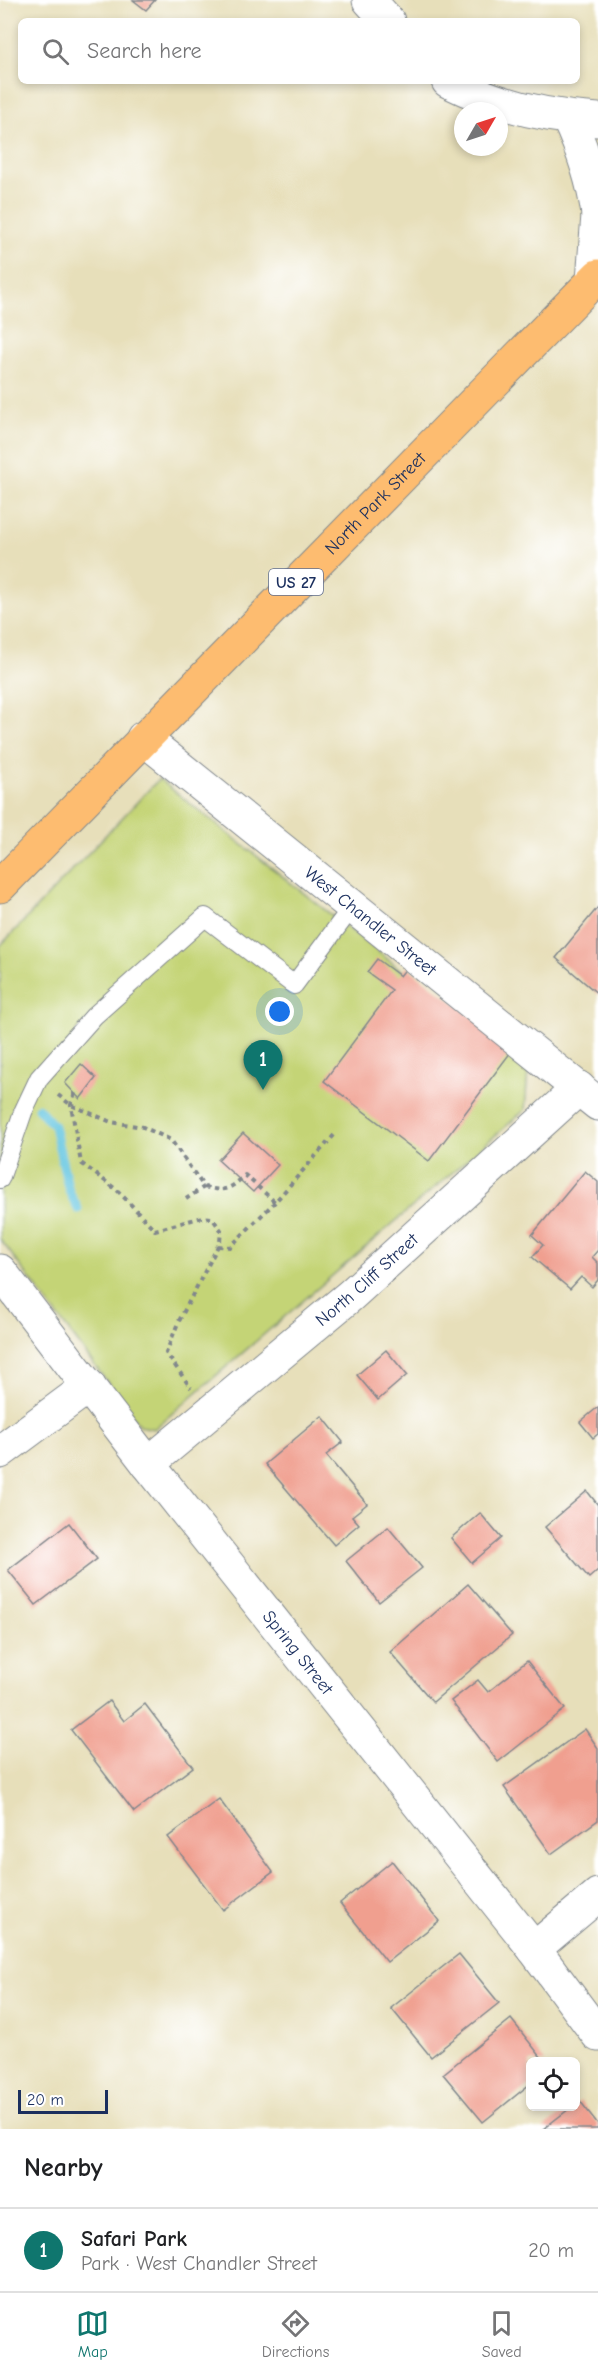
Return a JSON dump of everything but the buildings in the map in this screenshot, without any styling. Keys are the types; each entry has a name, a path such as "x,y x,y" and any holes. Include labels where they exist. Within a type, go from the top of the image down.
{"main road":[{"name":"North Park Street","path":"0,886 596,278"}],"street":[{"path":"369,0 385,18"},
{"path":"456,84 515,106 583,119 598,142"},
{"path":"583,119 583,150 594,186 598,214 596,278"},
{"name":"West Chandler Street","path":"143,738 592,1098"},
{"name":"North Cliff Street","path":"148,1464 592,1098"},
{"name":"Spring Street","path":"0,1271 148,1464 534,1948 598,2035"},
{"path":"0,1452 89,1386"},
{"path":"534,1948 598,1895"}],"lane":[{"path":"0,1179 23,1112 39,1078 94,1016 205,917 294,986 352,907"}],"path":[{"path":"39,1078 71,1105 111,1122 143,1127 171,1140 204,1187 219,1191 227,1189 245,1175 275,1202"},
{"path":"75,1093 71,1105 81,1163 117,1190 155,1230 203,1217 212,1218 221,1230 218,1246 178,1323 166,1353 191,1388 184,1395"},
{"path":"218,1246 230,1247 275,1202 336,1133"},
{"path":"186,1199 204,1187"}],"green space":[{"path":"159,779 528,1070 525,1110 154,1429 140,1426 0,1239 0,946"}],"waterway":[{"path":"38,1108 54,1126 69,1191 78,1209"}],"place":[{"name":"Safari Park","path":"263,1090"}]}
